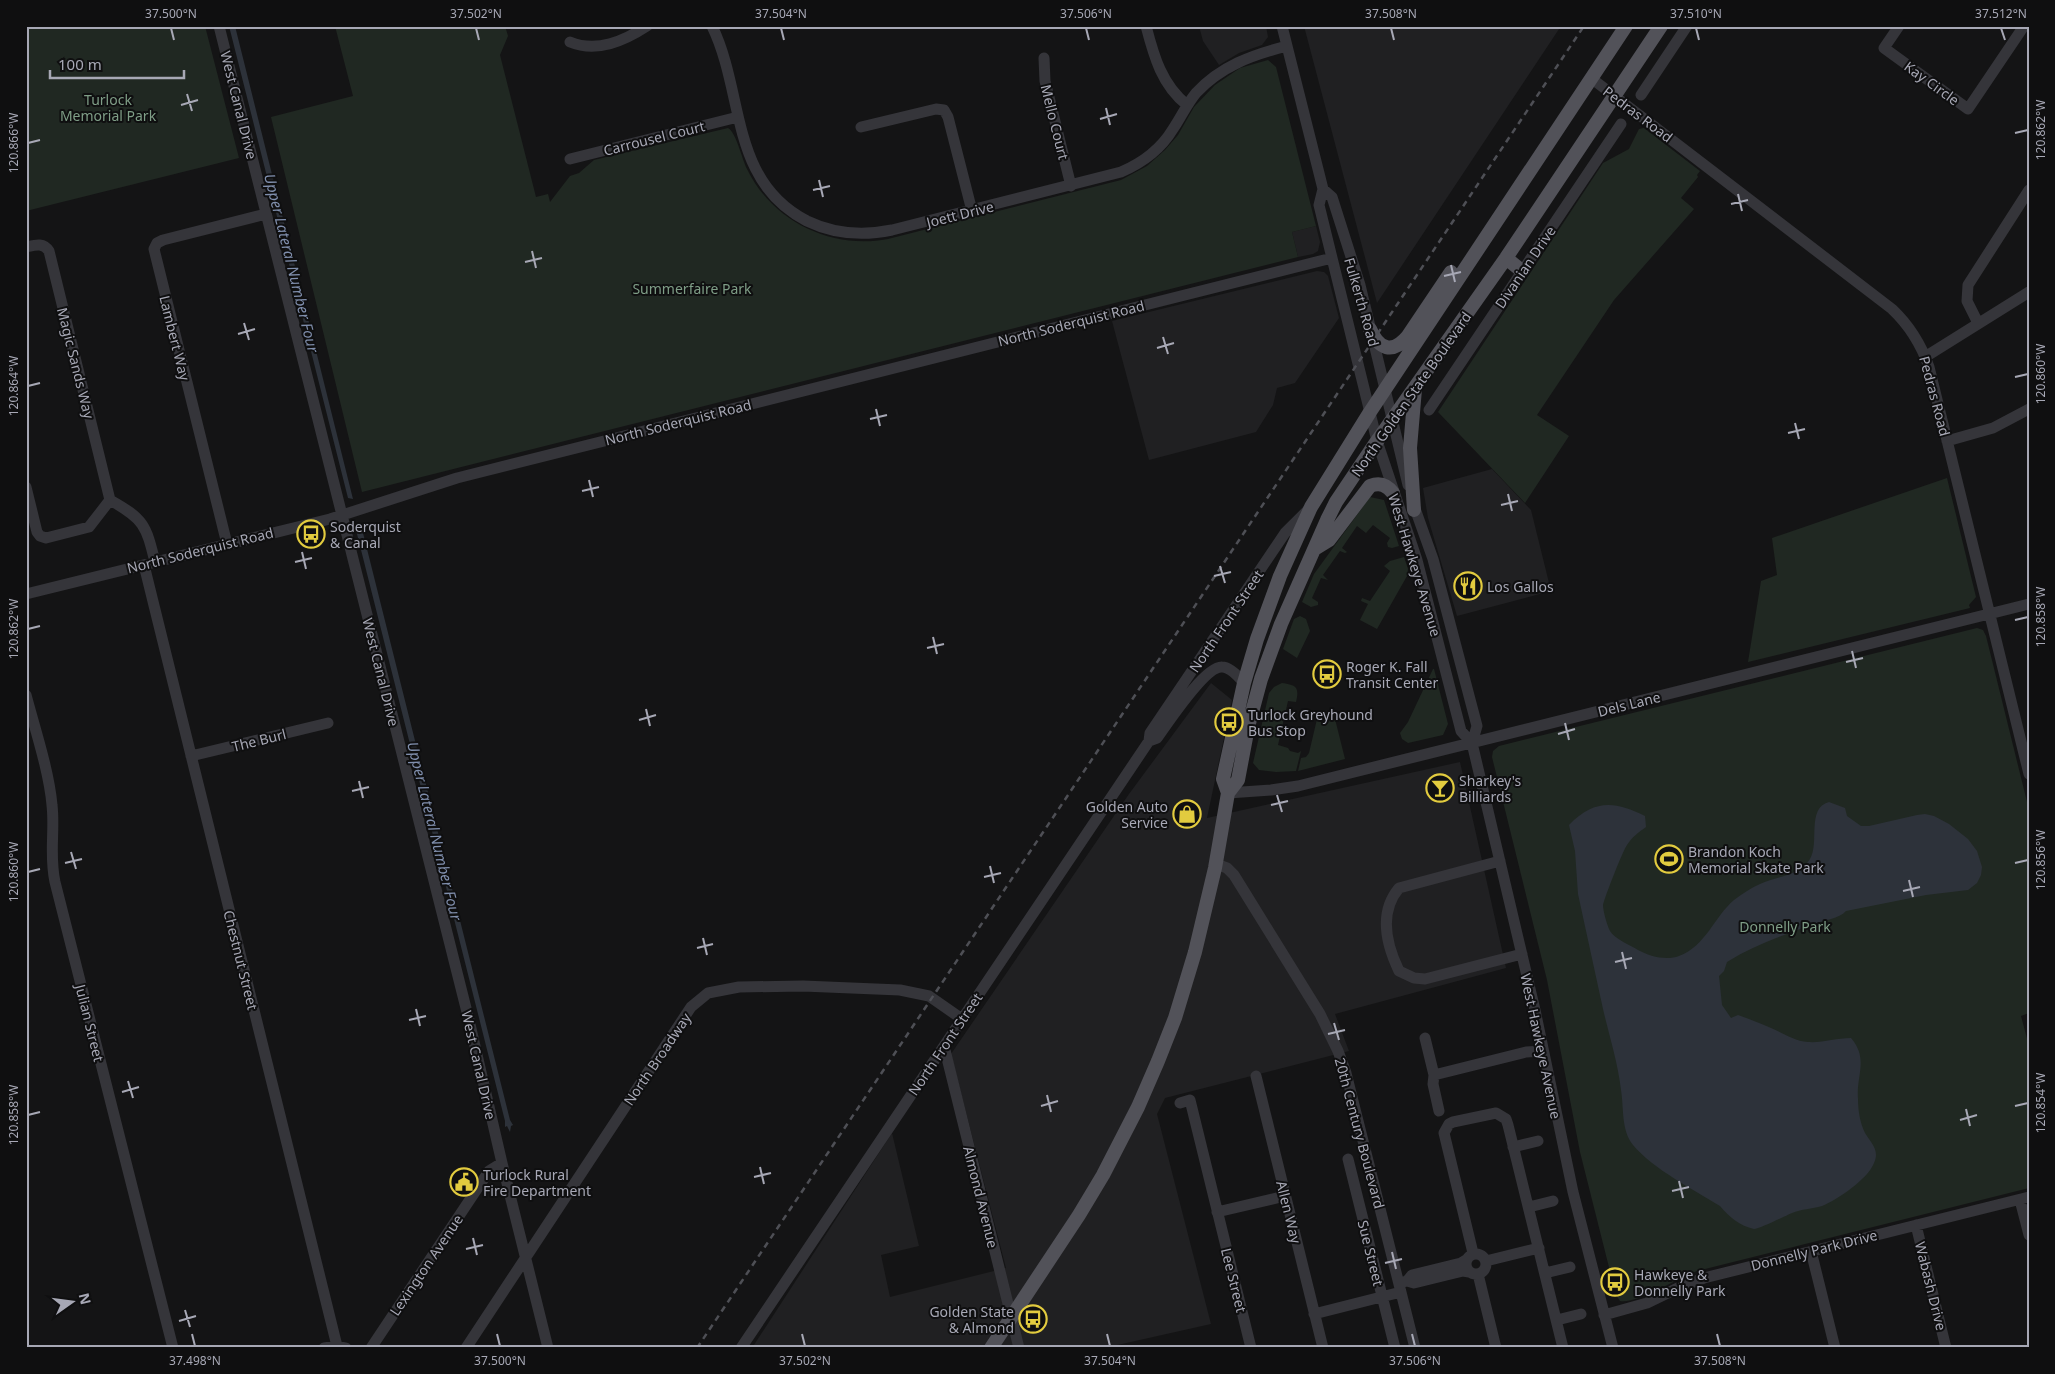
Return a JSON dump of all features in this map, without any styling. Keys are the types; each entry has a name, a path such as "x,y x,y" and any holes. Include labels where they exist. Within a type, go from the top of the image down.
{"main road":[{"name":"North Golden State Boulevard","path":"1228,793 1223,779 1244,683 1277,583 1311,507 1385,389 1626,26"},
{"name":"North Golden State Boulevard","path":"992,1348 1098,1183 1148,1084 1175,1018 1189,976 1216,864 1228,793 1238,780 1252,711 1276,637 1336,502 1506,258 1661,26"},
{"path":"1370,329 1376,340 1387,348 1394,347 1403,341 1463,255 1495,223"},
{"path":"1506,258 1522,271"},
{"path":"1414,510 1410,448 1416,388"},
{"path":"1316,548 1329,540 1370,486 1382,484 1393,493"}],"street":[{"name":"West Canal Drive","path":"219,26 466,1010 548,1348"},
{"path":"570,42 586,46 603,46 627,38 648,26"},
{"name":"Joett Drive","path":"712,26 723,55 750,161 763,183 784,206 813,224 843,232 868,234 972,211 1121,172 1146,158 1171,133 1188,106 1207,83 1227,67 1258,54 1287,46"},
{"path":"1146,26 1154,55 1165,80 1176,95 1188,106"},
{"name":"Fulkerth Road","path":"1282,26 1322,189 1319,205 1370,412"},
{"path":"1641,95 1687,26"},
{"name":"Kay Circle","path":"1899,26 1884,48 1968,109 2024,26"},
{"name":"Mello Court","path":"1044,58 1045,81 1071,186"},
{"name":"Pedras Road","path":"1592,78 1892,309 1911,329 1925,357 2029,774"},
{"path":"861,127 936,109 944,110 948,117 972,211"},
{"name":"Carrousel Court","path":"570,159 738,117"},
{"name":"Divanian Drive","path":"1429,410 1621,124"},
{"name":"Fulkerth Road","path":"1322,189 1332,197 1357,277 1392,421"},
{"path":"1978,323 1967,300 1968,285 2029,190"},
{"name":"Lambert Way","path":"226,544 154,249 157,243 163,240 266,214"},
{"name":"Magic Sands Way","path":"26,247 40,244 48,251 110,500"},
{"name":"North Soderquist Road","path":"26,594 342,516 458,478 1332,258"},
{"path":"1925,357 2029,292"},
{"path":"1947,441 1993,428 2029,409"},
{"name":"West Hawkeye Avenue","path":"1370,412 1393,493 1420,572 1461,731 1472,743 1522,954 1573,1192 1612,1348"},
{"name":"West Hawkeye Avenue","path":"1392,421 1414,510 1433,559 1477,726 1472,743"},
{"path":"26,487 37,532 40,536 46,538 89,528 110,500 132,513 140,521 147,533 149,563"},
{"name":"North Front Street","path":"741,1348 1149,741 1150,733 1285,533 1311,507"},
{"name":"Chestnut Street","path":"149,563 191,756 341,1347"},
{"name":"Dels Lane","path":"1228,793 1257,792 1292,787 2029,604"},
{"name":"North Front Street","path":"1149,741 1157,738 1202,678 1213,669 1226,668 1244,683"},
{"name":"Julian Street","path":"26,695 51,796 53,819 51,855 55,882 173,1348"},
{"name":"The Burl","path":"191,756 328,723"},
{"path":"1500,861 1399,888 1390,898 1386,915 1387,937 1399,971 1425,979 1522,954"},
{"name":"20th Century Boulevard","path":"1216,864 1227,868 1234,875 1320,1014 1338,1051 1346,1073 1402,1285 1415,1348"},
{"name":"North Broadway","path":"466,1348 692,1007 708,993 740,987 803,986 906,990 929,996 962,1019"},
{"path":"1425,1038 1440,1111"},
{"name":"Almond Avenue","path":"944,1046 1019,1348"},
{"path":"1434,1075 1526,1052 1543,1051"},
{"name":"Allen Way","path":"1256,1076 1323,1348"},
{"name":"Lee Street","path":"1180,1103 1190,1100 1251,1348"},
{"path":"1496,1348 1473,1273 1466,1266 1470,1257 1444,1138 1446,1128 1453,1122 1496,1113 1506,1119 1564,1348"},
{"path":"1514,1147 1538,1141"},
{"name":"Sue Street","path":"1348,1159 1395,1348"},
{"name":"Lexington Avenue","path":"371,1348 489,1170 502,1162"},
{"path":"1217,1212 1285,1196"},
{"path":"2024,1198 2029,1235"},
{"name":"Donnelly Park Drive","path":"1604,1315 1647,1303 1680,1286 1704,1278 2024,1198"},
{"path":"1528,1207 1553,1201"},
{"name":"Wabash Drive","path":"1916,1225 1946,1348"},
{"path":"1486,1261 1539,1248"},
{"path":"1811,1251 1835,1348"},
{"path":"1314,1314 1382,1297 1402,1285 1412,1275 1461,1263 1470,1257 1480,1254 1486,1261"},
{"path":"1402,1285 1463,1271 1473,1273 1484,1270 1486,1261"},
{"path":"1545,1274 1570,1267"},
{"path":"1557,1320 1582,1314"},
{"path":"324,1348 341,1347"}],"shaded area":[{"path":"1199,26 1266,26 1268,37 1262,45 1239,53 1219,65 1203,41"},
{"path":"1304,26 1561,26 1377,303"},
{"path":"1316,226 1320,242 1318,251 1298,257 1292,232"},
{"path":"1317,271 1324,272 1328,276 1339,318 1295,383 1277,388 1273,405 1256,432 1149,460 1112,321"},
{"path":"1492,469 1531,510 1551,591 1457,616 1428,518 1423,488"},
{"path":"1211,683 1232,700 1207,818 1460,762 1506,968 1335,1014 1349,1051 1165,1098 1157,1114 1211,1324 1104,1348 752,1348 892,1133 919,1246 881,1255 890,1297 1006,1268 951,1054 1129,794"}],"green space":[{"name":"Turlock Memorial Park","path":"26,26 205,26 239,158 26,211"},
{"name":"Summerfaire Park","path":"335,26 505,26 508,36 500,55 536,197 548,194 550,202 570,176 579,173 594,160 728,128 734,135 747,169 758,187 788,217 806,228 825,235 845,240 867,241 888,239 1121,180 1147,166 1165,150 1178,135 1194,107 1215,85 1240,68 1268,60 1276,67 1316,226 1292,232 1298,257 362,492 271,117 353,96"},
{"path":"1644,128 1700,171 1697,175 1698,177 1681,198 1694,209 1614,300 1537,415 1569,436 1525,503 1438,412 1603,163 1629,149 1639,129"},
{"path":"1947,478 1976,597 1969,605 1970,608 1748,662 1761,581 1777,575 1772,538"},
{"path":"1370,497 1384,500 1399,546 1388,547 1387,543 1390,538 1373,525 1366,533 1357,526 1342,548 1347,552 1340,551 1323,575 1328,580 1321,578 1312,598 1318,602 1318,605 1311,607 1302,602 1314,574"},
{"path":"1404,557 1408,569 1407,576 1377,629 1360,620 1368,604 1361,601 1362,598 1370,601 1390,571 1384,566 1390,561"},
{"path":"1300,616 1306,619 1310,631 1297,658 1283,649 1294,619"},
{"name":"Donnelly Park","path":"1977,628 1983,630 1986,636 2029,810 2029,1013 2021,1016 2029,1046 2029,1188 1697,1271 1637,1299 1620,1301 1616,1295 1580,1152 1547,980 1492,757 1493,751 1499,746"},
{"path":"1433,669 1448,724 1443,735 1408,743 1402,739 1400,733 1408,722"},
{"path":"1282,683 1297,689 1296,702 1288,701 1278,745 1288,748 1290,751 1298,753 1301,751 1296,771 1276,772 1259,770 1253,763 1269,693 1274,687"},
{"path":"1333,711 1345,759 1298,771 1301,758 1306,757 1309,753 1317,719"}],"water":[{"name":"Upper Lateral Number Four","path":"229,26 235,26 353,499 348,498"},
{"name":"Upper Lateral Number Four","path":"362,529 510,1120 513,1125 510,1132 507,1126 505,1127 356,530"},
{"path":"1829,802 1845,808 1847,816 1861,826 1869,826 1917,815 1934,816 1949,824 1968,839 1977,851 1982,867 1981,875 1977,883 1968,890 1926,895 1846,911 1835,918 1758,945 1727,962 1724,971 1719,976 1722,1005 1731,1018 1738,1015 1793,1038 1808,1042 1851,1038 1861,1060 1858,1090 1860,1116 1863,1129 1876,1154 1871,1169 1865,1176 1836,1199 1822,1206 1795,1212 1754,1229 1739,1223 1720,1206 1662,1171 1641,1154 1626,1133 1618,1070 1578,894 1575,851 1569,825 1587,811 1605,805 1624,807 1645,816 1646,827 1627,845 1604,901 1604,911 1606,922 1615,937 1647,954 1669,958 1679,956 1696,945 1727,907 1750,889 1794,872 1805,865 1813,852 1818,811"}],"railway":[{"path":"697,1348 1584,26"}],"place":[{"name":"Soderquist & Canal","path":"311,534"},
{"name":"Los Gallos","path":"1468,586"},
{"name":"Roger K. Fall Transit Center","path":"1327,674"},
{"name":"Turlock Greyhound Bus Stop","path":"1229,722"},
{"name":"Sharkey's Billiards","path":"1440,788"},
{"name":"Golden Auto Service","path":"1187,814"},
{"name":"Brandon Koch Memorial Skate Park","path":"1669,859"},
{"name":"Turlock Rural Fire Department","path":"464,1182"},
{"name":"Hawkeye & Donnelly Park","path":"1615,1282"},
{"name":"Golden State & Almond","path":"1033,1319"}]}
